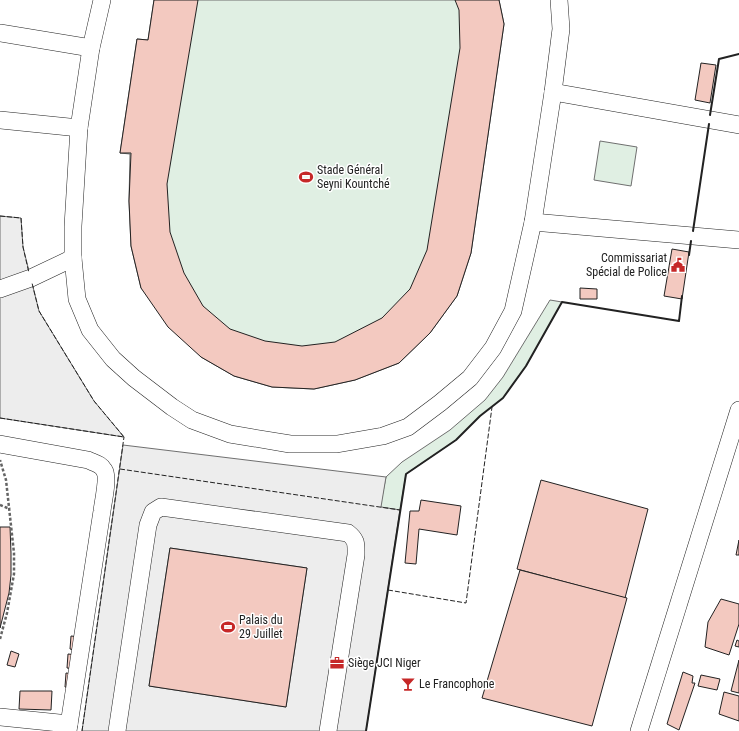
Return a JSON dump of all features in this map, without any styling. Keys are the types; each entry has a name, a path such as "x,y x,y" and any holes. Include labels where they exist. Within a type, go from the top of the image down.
{"street":[{"path":"102,0 90,48 79,128 73,226 73,258 77,300 90,330 113,358 134,378 172,407 192,420 230,434 290,444 337,444 383,436 408,427 470,378 493,348 513,311 533,222 553,92 561,28 559,0"},
{"path":"0,33 90,48"},
{"path":"553,92 739,125"},
{"path":"0,120 79,128"},
{"path":"533,222 739,240"},
{"path":"0,289 30,278 73,258"},
{"path":"639,731 739,410"},
{"path":"0,444 88,460 99,464 105,471 106,477 69,728 0,717"},
{"path":"117,731 148,525 153,512 160,507 348,533 353,537 356,544 356,555 328,731"}],"path":[{"path":"0,459 6,480 14,553 14,574 7,613 0,639"},
{"path":"0,505 10,509"}],"green space":[{"name":"Stade Général Seyni Kountché","path":"154,0 499,0 504,24 471,253 457,296 430,333 399,363 355,380 314,389 272,387 234,376 201,357 141,288 131,246 129,201 130,154 120,153 137,39 148,40"},
{"path":"600,141 637,147 631,186 594,180"},
{"path":"550,300 562,302 526,366 503,398 480,416 456,440 406,474 400,510 380,507 386,477 402,462 450,430 485,400 503,377"}],"shaded area":[{"path":"0,216 21,218 23,247 39,311 94,401 124,437 0,418"},
{"path":"123,445 386,477 381,507 400,510 366,731 82,731","holes":["170,548 307,568 286,707 149,686"]}],"building":[{"path":"154,0 198,0 167,184 170,232 184,273 203,306 230,329 265,341 302,346 335,342 382,318 410,289 427,250 460,48 459,10 455,0 499,0 504,24 471,253 457,296 430,333 399,363 355,380 314,389 272,387 234,376 201,357 168,327 141,288 131,246 129,201 131,153 120,153 137,39 148,40"},
{"path":"701,63 716,65 710,103 695,100"},
{"path":"672,249 689,252 682,299 664,296"},
{"path":"580,288 597,289 597,299 580,299"},
{"path":"541,480 648,509 625,598 517,569"},
{"path":"421,500 461,506 457,535 419,529 416,564 405,563 410,511 419,511"},
{"path":"0,527 10,527 11,575 9,593 0,628"},
{"path":"739,540 739,555 736,555"},
{"name":"Palais du 29 Juillet","path":"170,548 307,568 286,707 149,686"},
{"path":"520,570 627,598 592,726 482,698"},
{"path":"721,599 739,604 739,624 729,655 705,647 708,622"},
{"path":"71,636 81,637 79,651 70,649"},
{"path":"737,640 739,641 739,647 735,646"},
{"path":"11,651 19,654 15,667 7,665"},
{"path":"68,654 78,655 76,669 67,668"},
{"path":"739,660 739,693 731,691"},
{"path":"683,672 693,676 692,683 695,683 679,730 667,724"},
{"path":"66,673 75,674 74,688 65,687"},
{"path":"701,675 720,679 717,690 698,686"},
{"path":"20,691 52,691 51,710 19,709"},
{"path":"724,692 739,696 739,721 719,714"}],"fence":[{"path":"0,216 21,218 23,247 29,273"},
{"path":"0,418 124,437 94,401 39,311 32,283"},
{"path":"388,590 466,603 492,407"},
{"path":"82,731 124,437"},
{"path":"120,469 400,510"}],"wall":[{"path":"710,115 719,59 739,54"},
{"path":"693,231 709,124"},
{"path":"689,255 691,241"},
{"path":"366,731 406,474 456,440 480,416 503,398 526,366 562,302 679,321 682,296"}],"place":[{"name":"Stade Général Seyni Kountché","path":"306,177"},
{"name":"Commissariat Spécial de Police","path":"678,265"},
{"name":"Palais du 29 Juillet","path":"228,627"},
{"name":"Siège JCI Niger","path":"337,663"},
{"name":"Le Francophone","path":"408,684"}]}
